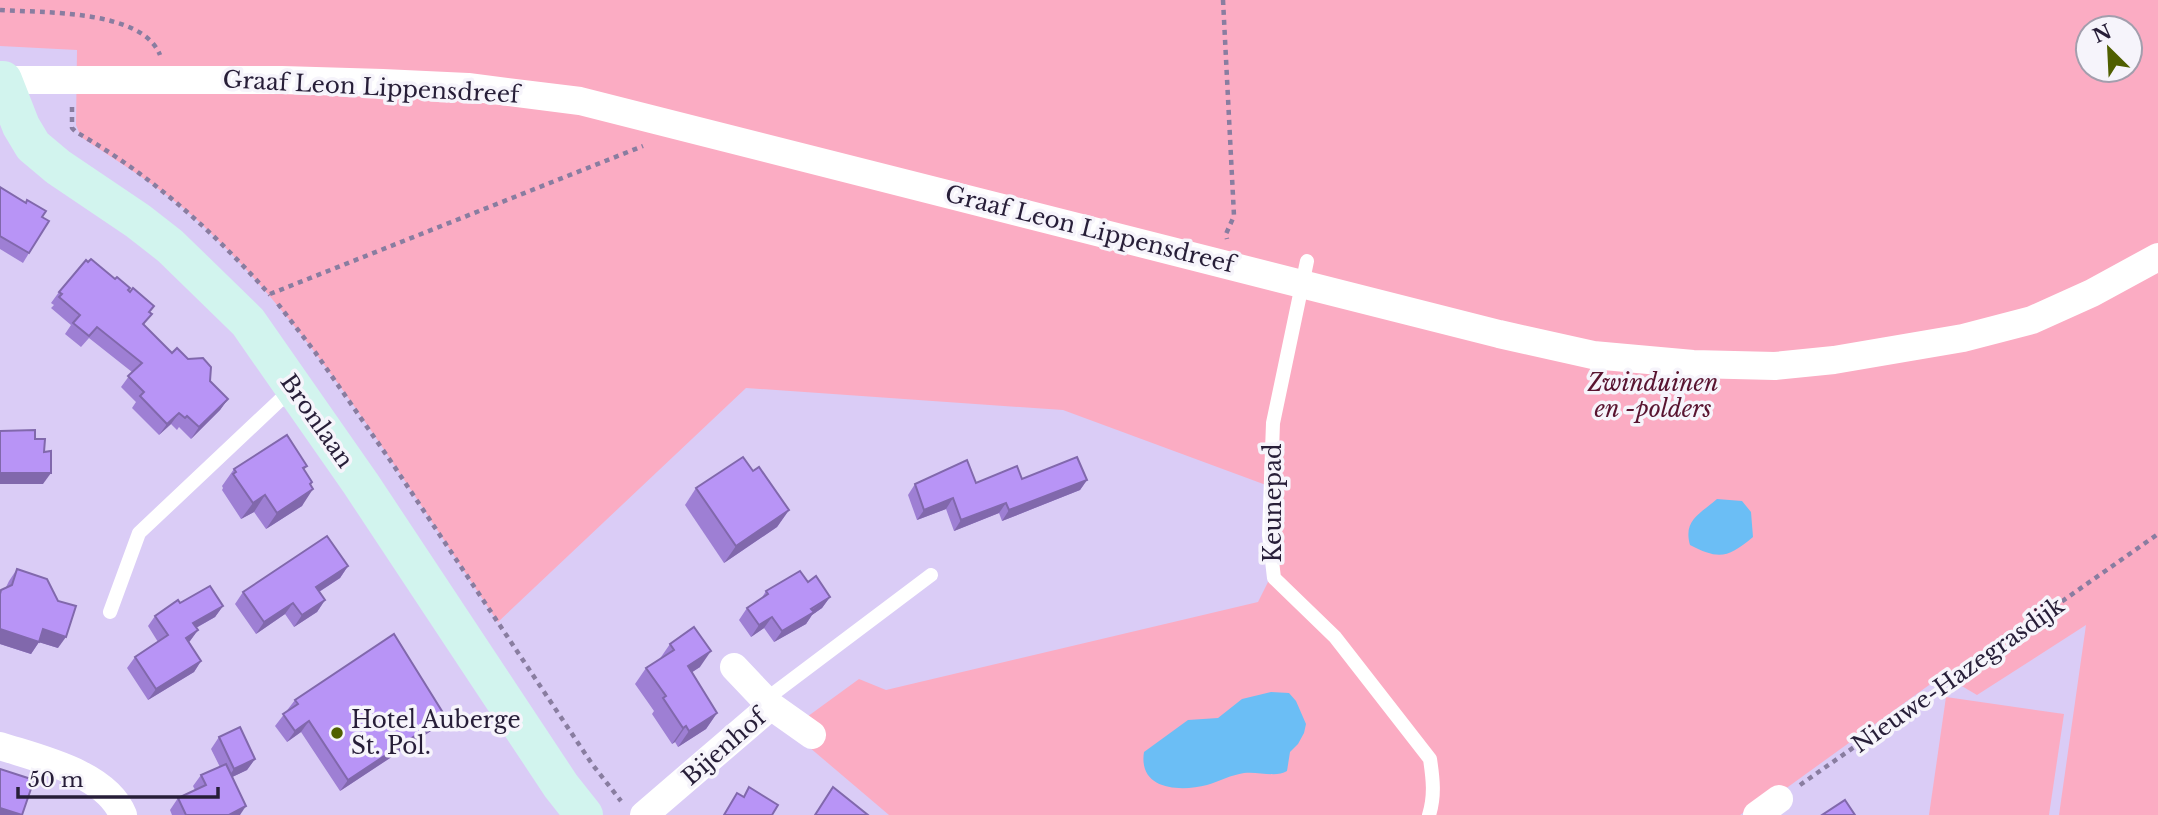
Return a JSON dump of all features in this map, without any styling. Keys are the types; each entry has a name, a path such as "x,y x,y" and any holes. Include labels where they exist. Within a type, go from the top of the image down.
{"street":[{"name":"Graaf Leon Lippensdreef","path":"1,80 282,80 468,87 580,101 1304,272 1499,334 1593,355 1693,364 1775,366 1895,351 1962,338 2032,320 2092,293 2158,257"},
{"name":"Bronlaan","path":"1,80 33,146 58,167 170,246 248,322 561,786 584,815"},
{"name":"Bijenhof","path":"734,667 768,703 812,735"},
{"name":"Bijenhof","path":"644,815 768,703"},
{"path":"0,746 79,773 118,802 123,815"}],"lane":[{"name":"Keunepad","path":"1304,272 1273,423 1269,535 1274,578 1335,637 1430,759 1434,780 1433,802 1429,815"},
{"path":"110,612 139,533 279,401 297,392"},
{"path":"768,703 931,575"}],"path":[{"path":"1223,0 1234,216 1226,234 1227,240"},
{"path":"0,10 84,17 125,24 142,32 157,46 162,59"},
{"path":"270,294 689,127"},
{"name":"Nieuwe-Hazegrasdijk","path":"1768,807 2158,534"}],"green space":[{"name":"Zwinduinen en -polders","path":"0,0 2158,0 2158,815 2059,815 2086,625 1977,695 1943,675 1781,792 1764,798 1740,815 889,815 789,730 859,679 886,690 1258,602 1269,580 1266,485 1063,410 746,388 498,622 358,412 282,311 241,264 184,208 81,137 76,125 77,50 0,46"},
{"path":"1946,697 2064,714 2049,815 1929,815"}],"water":[{"path":"1717,499 1742,501 1751,512 1753,537 1730,553 1716,555 1690,545 1688,536 1694,518"},
{"path":"1271,692 1289,693 1296,701 1306,724 1298,744 1290,752 1287,771 1278,774 1244,773 1207,785 1185,788 1163,785 1148,774 1144,765 1144,752 1188,720 1218,718 1242,699"}],"building":[{"path":"0,187 26,203 27,200 46,211 42,217 49,221 29,253 0,236"},
{"path":"91,259 130,288 130,292 133,288 154,306 149,312 152,314 143,324 172,353 177,348 188,359 203,358 211,367 210,381 228,399 199,427 187,416 185,418 179,413 167,424 140,396 144,392 128,376 142,363 97,327 89,336 73,323 80,315 59,297 62,294 59,292 86,260 88,262"},
{"path":"35,430 35,439 45,439 44,452 51,451 51,473 0,473 0,431"},
{"path":"287,435 307,466 303,468 312,482 310,484 313,489 277,513 265,495 253,503 233,474 236,472 234,469"},
{"path":"743,457 753,471 759,467 789,510 736,546 696,488"},
{"path":"1077,457 1087,480 1009,510 1006,503 961,520 953,498 924,510 915,484 967,460 976,483 1017,466 1022,479"},
{"path":"327,536 348,566 316,587 325,600 302,615 293,603 264,622 243,592"},
{"path":"17,569 47,579 58,601 76,606 66,637 43,629 39,642 0,629 1,590 12,585"},
{"path":"800,571 808,582 816,576 830,597 811,609 814,612 782,631 772,617 759,625 747,608 768,594 766,591"},
{"path":"210,586 223,606 193,623 198,630 186,638 201,661 156,689 135,657 168,635 155,616 178,600 180,603"},
{"path":"694,627 711,651 688,666 717,713 689,731 686,726 683,728 663,698 666,696 646,668 674,650 670,644"},
{"path":"394,634 445,716 348,780 309,721 295,731 283,714 298,704 295,700"},
{"path":"240,727 255,759 234,769 219,737"},
{"path":"226,764 246,806 229,815 186,815 178,798 206,785 201,775"},
{"path":"0,769 34,780 22,815 0,808"},
{"path":"749,787 778,805 772,815 724,815 737,793 744,797"},
{"path":"833,787 868,815 815,815"},
{"path":"1845,800 1855,815 1822,815"}],"place":[{"name":"Hotel Auberge St. Pol.","path":"337,733"}]}
